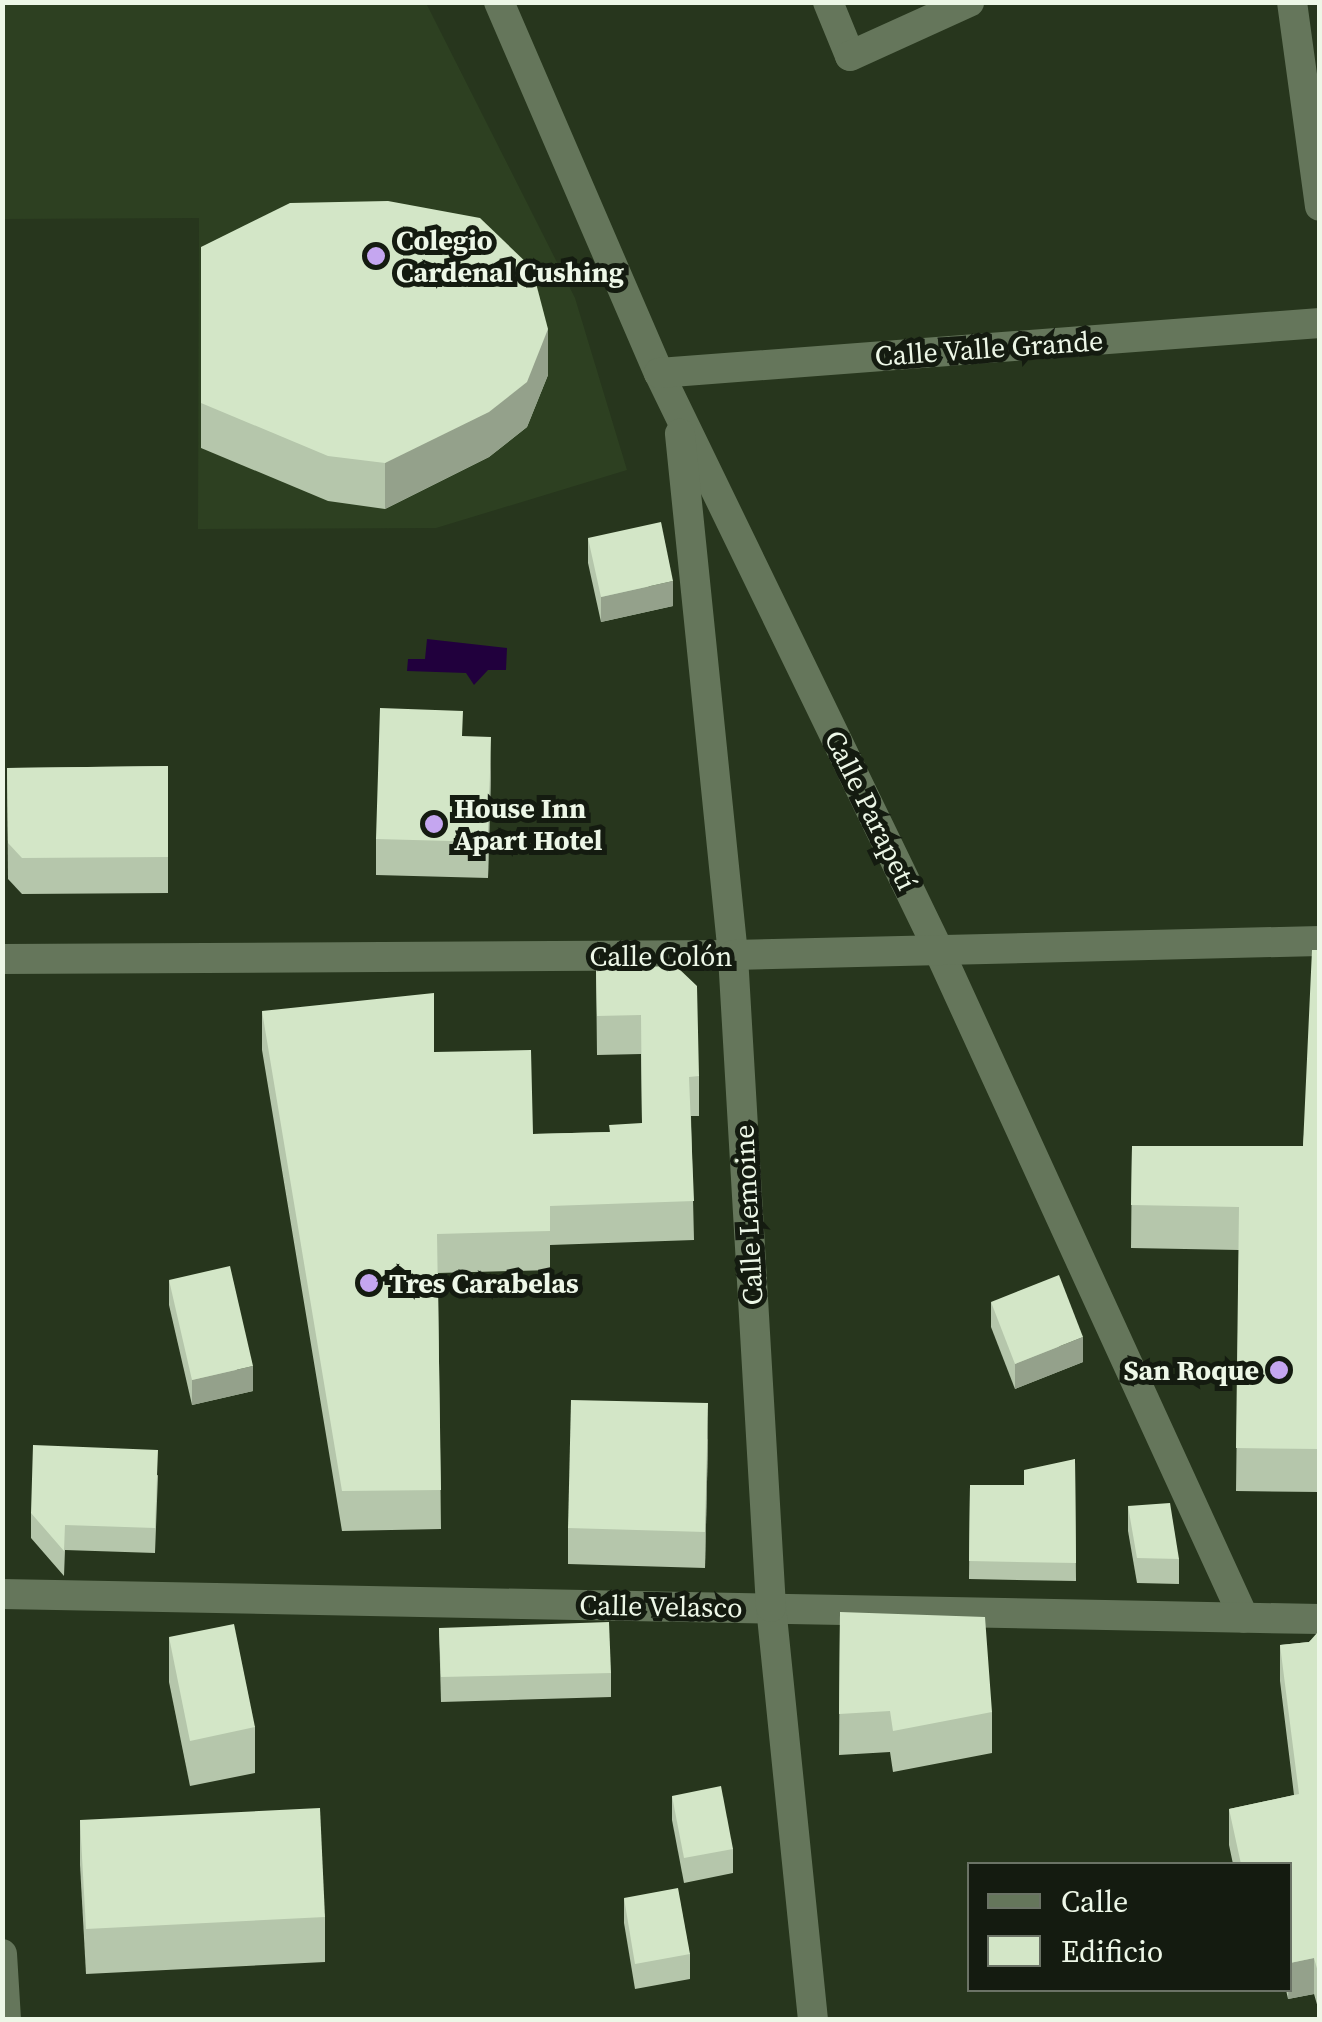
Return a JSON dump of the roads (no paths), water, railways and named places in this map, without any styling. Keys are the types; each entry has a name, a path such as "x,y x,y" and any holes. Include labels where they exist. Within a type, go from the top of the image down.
{"street":[{"name":"Calle Parapetí","path":"499,2 659,373 939,951 1244,1618"},
{"path":"828,2 850,56 968,3"},
{"path":"1292,2 1320,206"},
{"name":"Calle Valle Grande","path":"659,373 1320,323"},
{"name":"Calle Lemoine","path":"678,411 733,955 771,1608 813,2020"},
{"name":"Calle Colón","path":"2,959 733,955 1320,941"},
{"name":"Calle Velasco","path":"2,1594 1320,1619"},
{"path":"2,1954 6,2020"}],"place":[{"name":"Colegio Cardenal Cushing","path":"376,256"},
{"name":"House Inn Apart Hotel","path":"434,824"},
{"name":"Tres Carabelas","path":"369,1283"},
{"name":"San Roque","path":"1279,1370"}]}
